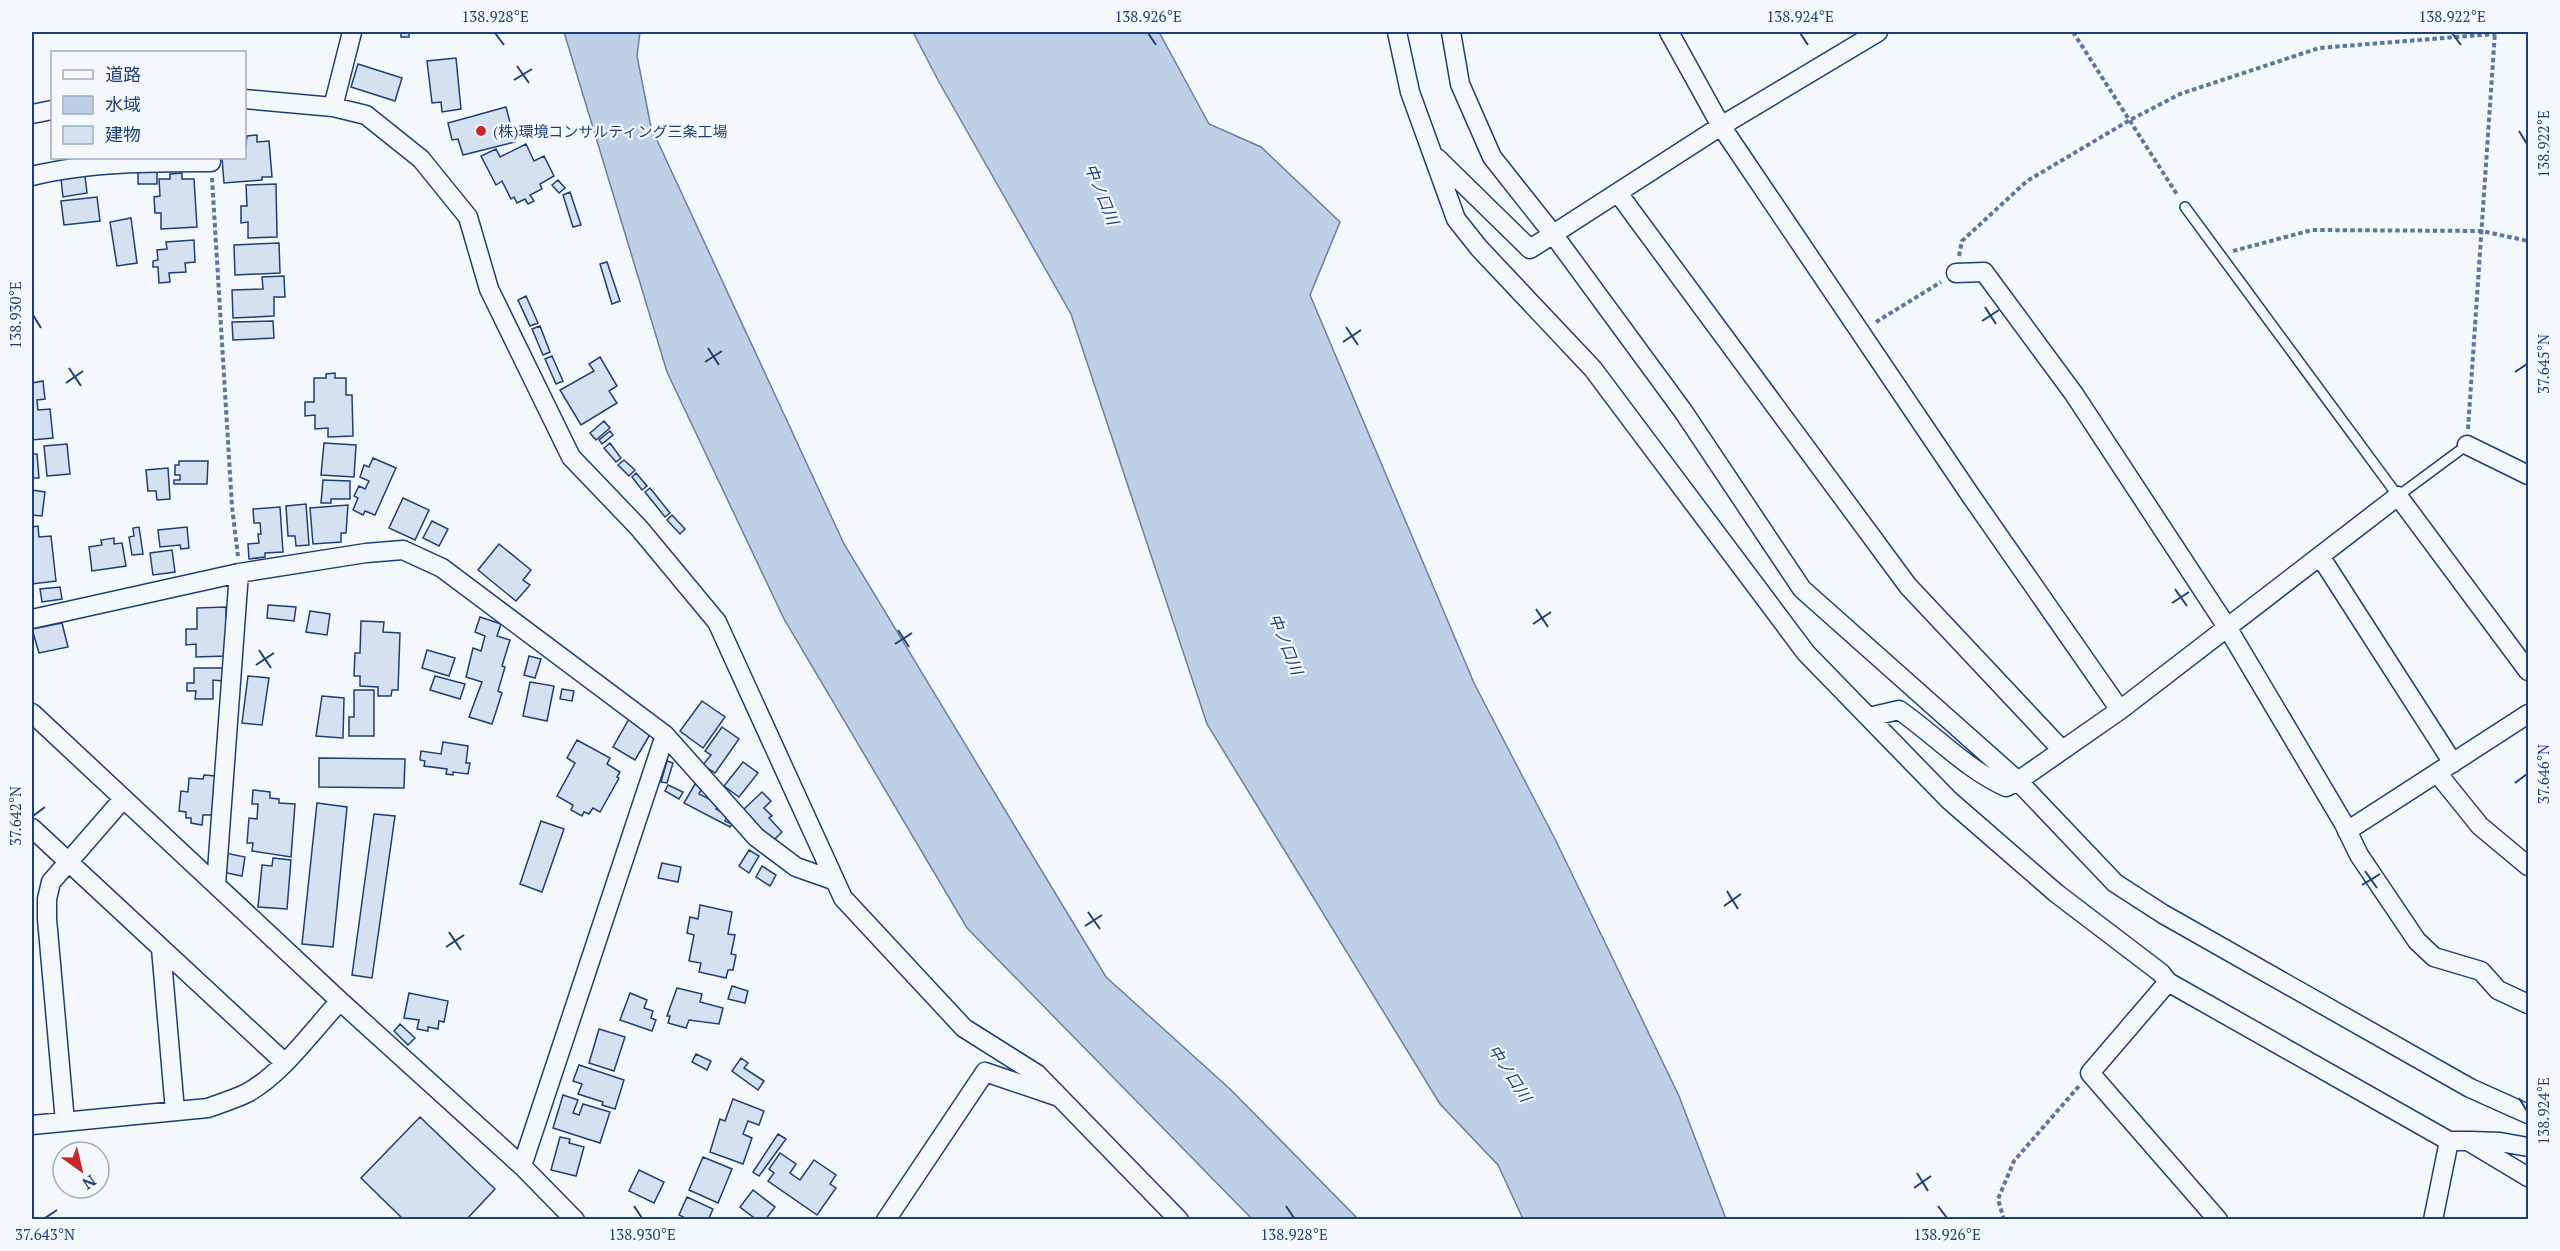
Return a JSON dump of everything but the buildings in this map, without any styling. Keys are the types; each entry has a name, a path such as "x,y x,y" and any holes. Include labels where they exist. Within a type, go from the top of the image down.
{"street":[{"path":"333,107 352,32"},
{"path":"1397,32 1410,92 1456,219 1473,241 1593,369 1806,653 1887,733 1949,800 2056,893 2161,973 2168,982 2449,1141 2500,1142 2529,1147"},
{"path":"1451,32 1460,84 1492,157 1553,234 1683,411 1802,589 2018,781 2115,883 2163,914 2470,1088 2529,1114"},
{"path":"1669,32 1721,126 2120,710"},
{"path":"1434,154 1530,249 1721,126 1878,32"},
{"path":"246,99 333,107 366,115 421,159 468,217 489,289 571,457 639,528 717,622 843,898 964,1028 1037,1074 1179,1220"},
{"path":"32,114 51,110"},
{"path":"32,176 71,168 160,162 211,162"},
{"path":"1618,194 1908,586 2062,750"},
{"path":"1956,273 1984,272 2074,394 2227,627 2359,855 2417,941 2434,957 2481,971 2498,990 2529,1004"},
{"path":"2467,445 2529,475"},
{"path":"1869,717 1899,710 1928,730 1983,777 2006,787 2120,710 2397,496 2529,671"},
{"path":"32,619 239,573 366,553 404,550 442,568 665,735 756,837 796,867 833,880"},
{"path":"2320,556 2453,763"},
{"path":"216,885 239,573"},
{"path":"32,713 340,1001 522,1166 575,1220"},
{"path":"2347,831 2529,714"},
{"path":"522,1166 665,735"},
{"path":"2438,774 2480,826 2529,866"},
{"path":"65,1122 47,899 51,882 123,799"},
{"path":"32,828 284,1062"},
{"path":"161,948 175,1111"},
{"path":"2168,982 2090,1073 2218,1220"},
{"path":"32,1125 208,1108 248,1093 284,1062 340,1001"},
{"path":"886,1220 985,1071 1060,1098"},
{"path":"2433,1220 2449,1141"},
{"path":"2468,1141 2529,1177"}],"lane":[{"path":"2184,207 2397,496 2467,445"}],"path":[{"path":"2073,32 2184,207"},
{"path":"1860,332 1956,273 1962,241 2027,181 2130,120 2180,94 2319,48 2495,32 2467,445"},
{"path":"211,162 232,507 239,573"},
{"path":"2220,255 2312,230 2482,231 2529,241"},
{"path":"2004,1220 1998,1198 2014,1161 2090,1073"}],"water":[{"path":"564,32 640,32 637,56 651,127 844,544 1106,977 1230,1089 1358,1219 1252,1219 967,928 784,619 667,372"},
{"name":"中ノ口川","path":"913,32 1159,32 1209,124 1261,147 1340,222 1310,295 1474,683 1556,841 1679,1096 1726,1219 1523,1219 1498,1165 1440,1104 1207,724 1071,314"}],"place":[{"name":"(株)環境コンサルティング三条工場","path":"481,131"}]}
